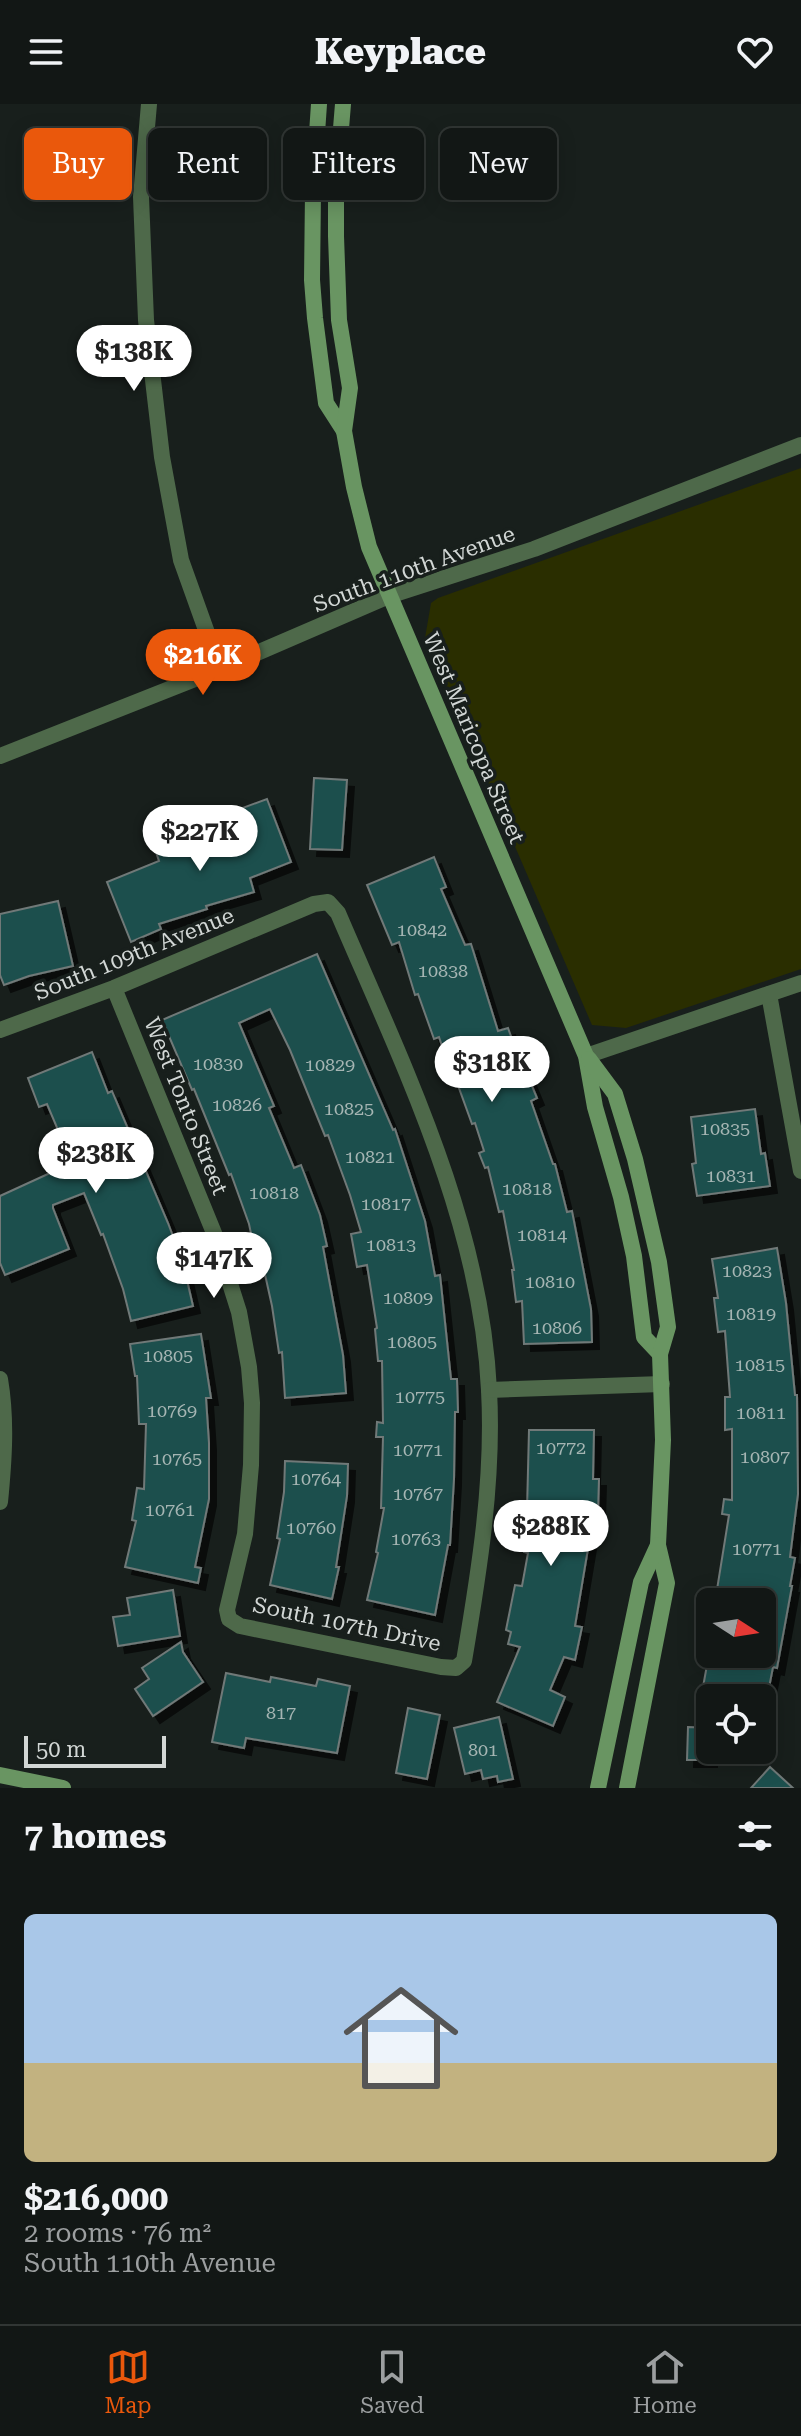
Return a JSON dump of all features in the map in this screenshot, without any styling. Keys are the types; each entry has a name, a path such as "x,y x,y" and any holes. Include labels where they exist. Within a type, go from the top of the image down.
{"street":[{"path":"149,104 141,197 146,320 162,457 181,560 220,669"},
{"name":"West Maricopa Street","path":"319,104 313,192 312,280 326,403 344,431"},
{"name":"West Maricopa Street","path":"343,104 336,189 336,236 339,320 350,388 344,431 369,547 586,1056 595,1107 634,1256 644,1337 660,1354"},
{"name":"South 110th Avenue","path":"0,756 220,669 389,596 534,549 801,445"},
{"name":"South 109th Avenue","path":"0,1030 114,988 314,904 328,902 338,913 437,1151 470,1255 489,1390"},
{"path":"586,1056 801,983"},
{"name":"West Tonto Street","path":"114,988 214,1233 239,1312 252,1403 251,1465 245,1534 227,1610 229,1619"},
{"path":"769,994 801,1171"},
{"name":"West Maricopa Street","path":"586,1056 615,1094 648,1209 668,1327 660,1354 663,1440 658,1545 667,1583 627,1788"},
{"path":"0,1379 4,1413 0,1502"},
{"path":"489,1390 662,1384"},
{"name":"South 107th Drive","path":"229,1619 240,1626 441,1667 456,1668 464,1661 480,1565 488,1476 489,1390"},
{"name":"West Maricopa Street","path":"598,1788 641,1582 658,1545"},
{"path":"0,1775 63,1788"}],"green space":[{"path":"801,468 801,969 626,1028 592,1025 425,638 431,603"}],"building":[{"path":"314,778 347,780 342,850 310,849"},
{"path":"267,799 291,862 250,878 254,892 159,924 161,929 131,942 107,882 159,861 156,852 244,828 237,810"},
{"path":"434,857 446,887 441,889 465,945 471,944 498,1031 508,1028 537,1098 531,1101 555,1164 567,1212 572,1211 591,1309 592,1342 524,1344 522,1301 516,1302 514,1270 503,1211 499,1212 488,1167 485,1168 479,1153 484,1151 475,1123 472,1124 454,1081 439,1037 434,1039 418,994 415,995 399,942 392,945 367,885"},
{"path":"58,901 73,966 4,985 0,975 0,914"},
{"path":"317,954 395,1129 425,1221 435,1276 440,1275 451,1379 457,1379 458,1412 455,1412 450,1545 435,1615 367,1600 384,1508 381,1508 383,1437 376,1437 377,1422 383,1423 382,1361 378,1361 377,1328 367,1265 357,1267 351,1234 361,1232 328,1135 325,1136 290,1050 270,1009 239,1023 274,1106 269,1108 294,1168 301,1165 320,1215 343,1355 346,1393 285,1398 282,1352 279,1353 262,1261 257,1262 249,1224 231,1174 162,1020"},
{"path":"92,1052 108,1093 112,1091 168,1223 183,1263 193,1306 131,1321 103,1234 84,1193 53,1205 69,1249 5,1275 0,1263 0,1196 72,1163 47,1104 39,1107 28,1078"},
{"path":"755,1109 761,1154 765,1153 770,1186 697,1196 692,1164 696,1163 691,1117"},
{"path":"777,1248 786,1303 797,1395 798,1494 790,1557 795,1558 792,1586 777,1668 776,1588 717,1588 729,1515 722,1514 724,1499 732,1500 732,1429 725,1430 725,1397 730,1397 725,1331 718,1332 714,1298 718,1298 712,1259"},
{"path":"201,1334 211,1398 206,1398 209,1499 195,1567 201,1568 198,1583 125,1567 136,1521 132,1520 137,1488 144,1489 146,1424 139,1424 137,1376 130,1344"},
{"path":"529,1430 594,1430 593,1479 599,1479 598,1513 594,1513 575,1626 582,1627 575,1660 564,1657 550,1690 565,1697 553,1726 497,1702 520,1647 508,1644 511,1632 506,1630 515,1585 522,1586 528,1553 524,1552 531,1510 527,1510"},
{"path":"285,1461 348,1464 347,1496 336,1567 339,1567 332,1599 270,1585 280,1539 277,1538"},
{"path":"173,1590 180,1636 118,1646 113,1617 130,1615 127,1598"},
{"path":"181,1642 183,1652 203,1682 153,1716 135,1689 149,1679 142,1668"},
{"path":"706,1668 773,1668 770,1684 704,1684"},
{"path":"226,1673 270,1682 271,1677 316,1686 318,1679 350,1686 337,1753 246,1738 244,1748 212,1742"},
{"path":"408,1708 440,1715 427,1779 396,1773"},
{"path":"499,1717 513,1779 498,1782 497,1776 483,1779 481,1770 465,1774 454,1728"},
{"path":"688,1727 696,1727 696,1760 687,1760"},
{"path":"770,1767 793,1788 751,1788"}]}
